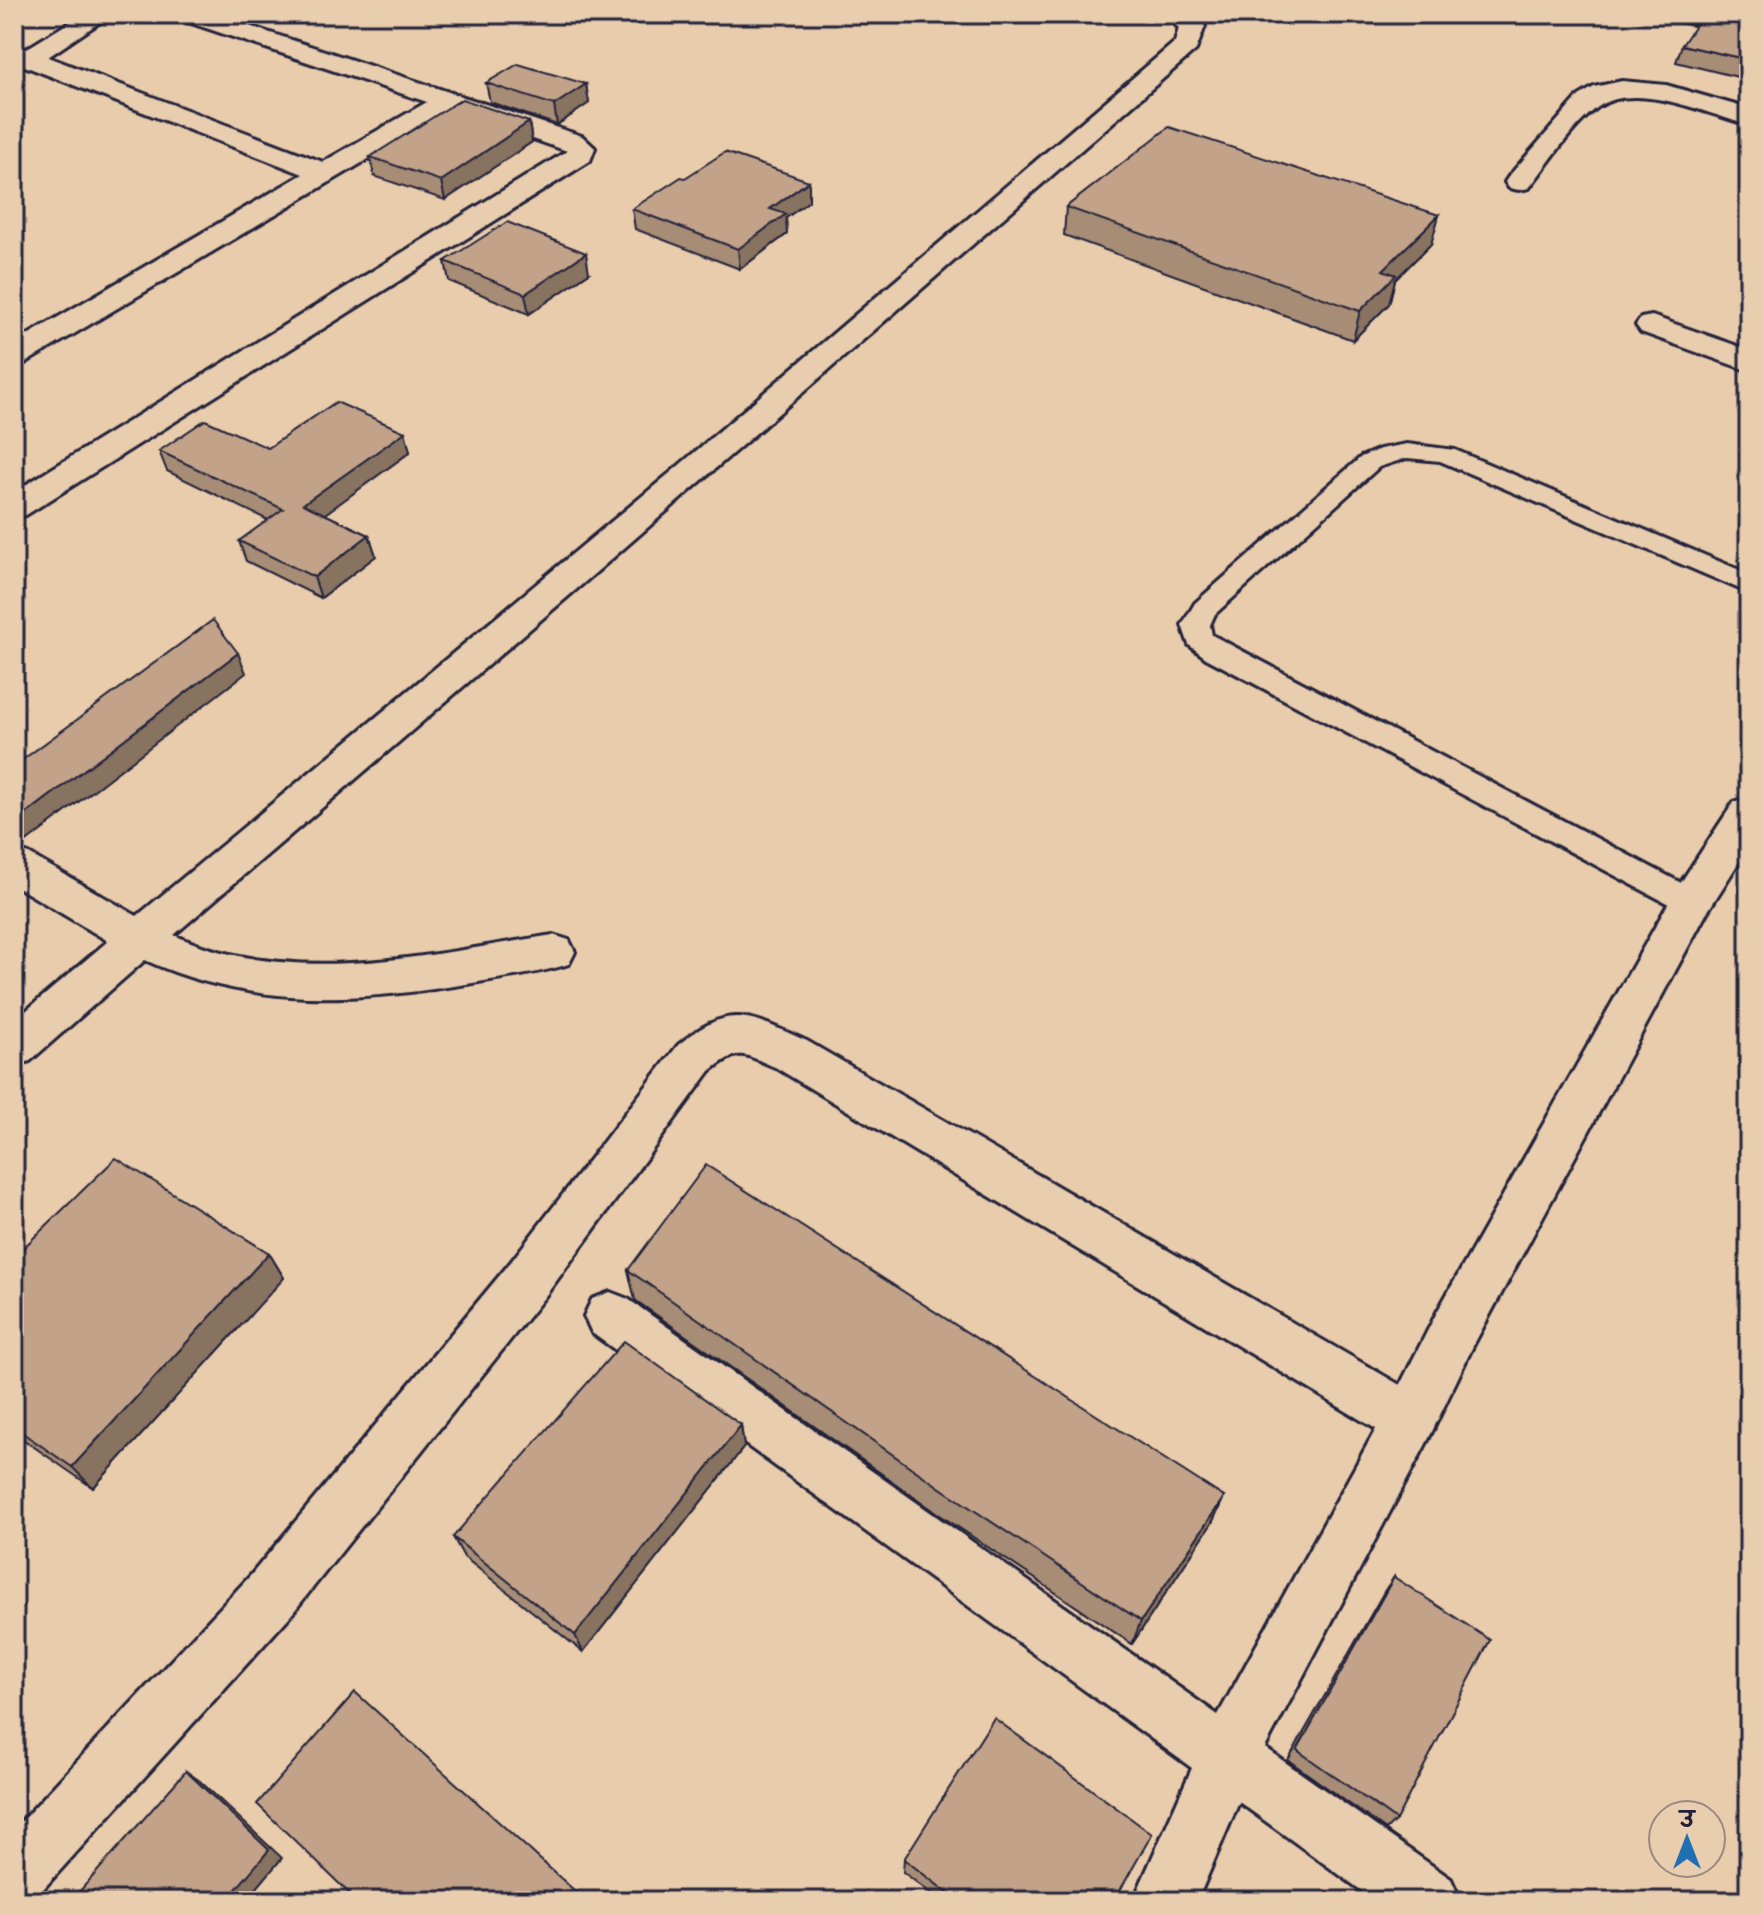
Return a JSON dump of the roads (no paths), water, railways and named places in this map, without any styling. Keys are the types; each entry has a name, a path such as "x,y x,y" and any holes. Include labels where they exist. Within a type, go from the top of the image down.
{"street":[{"path":"22,56 100,14"},
{"path":"14,507 580,155 581,148 572,142 188,14"},
{"path":"14,1048 138,937 386,732 1187,45 1192,26 1175,14"},
{"path":"1697,15 1749,29"},
{"path":"22,56 326,173"},
{"path":"1519,182 1588,102 1613,88 1649,91 1749,117"},
{"path":"14,356 446,102"},
{"path":"1652,325 1749,361"},
{"path":"1165,1901 1228,1757 1410,1420 1455,1329 1691,902 1749,813"},
{"path":"14,865 138,937 187,959 261,977 355,982 553,952"},
{"path":"14,1875 271,1595 512,1299 694,1058 720,1037 747,1035 791,1054 1410,1420"},
{"path":"610,1316 1429,1901"}],"lane":[{"path":"1691,902 1216,651 1199,639 1196,625 1204,609 1370,462 1388,452 1412,449 1446,455 1749,584"}]}
